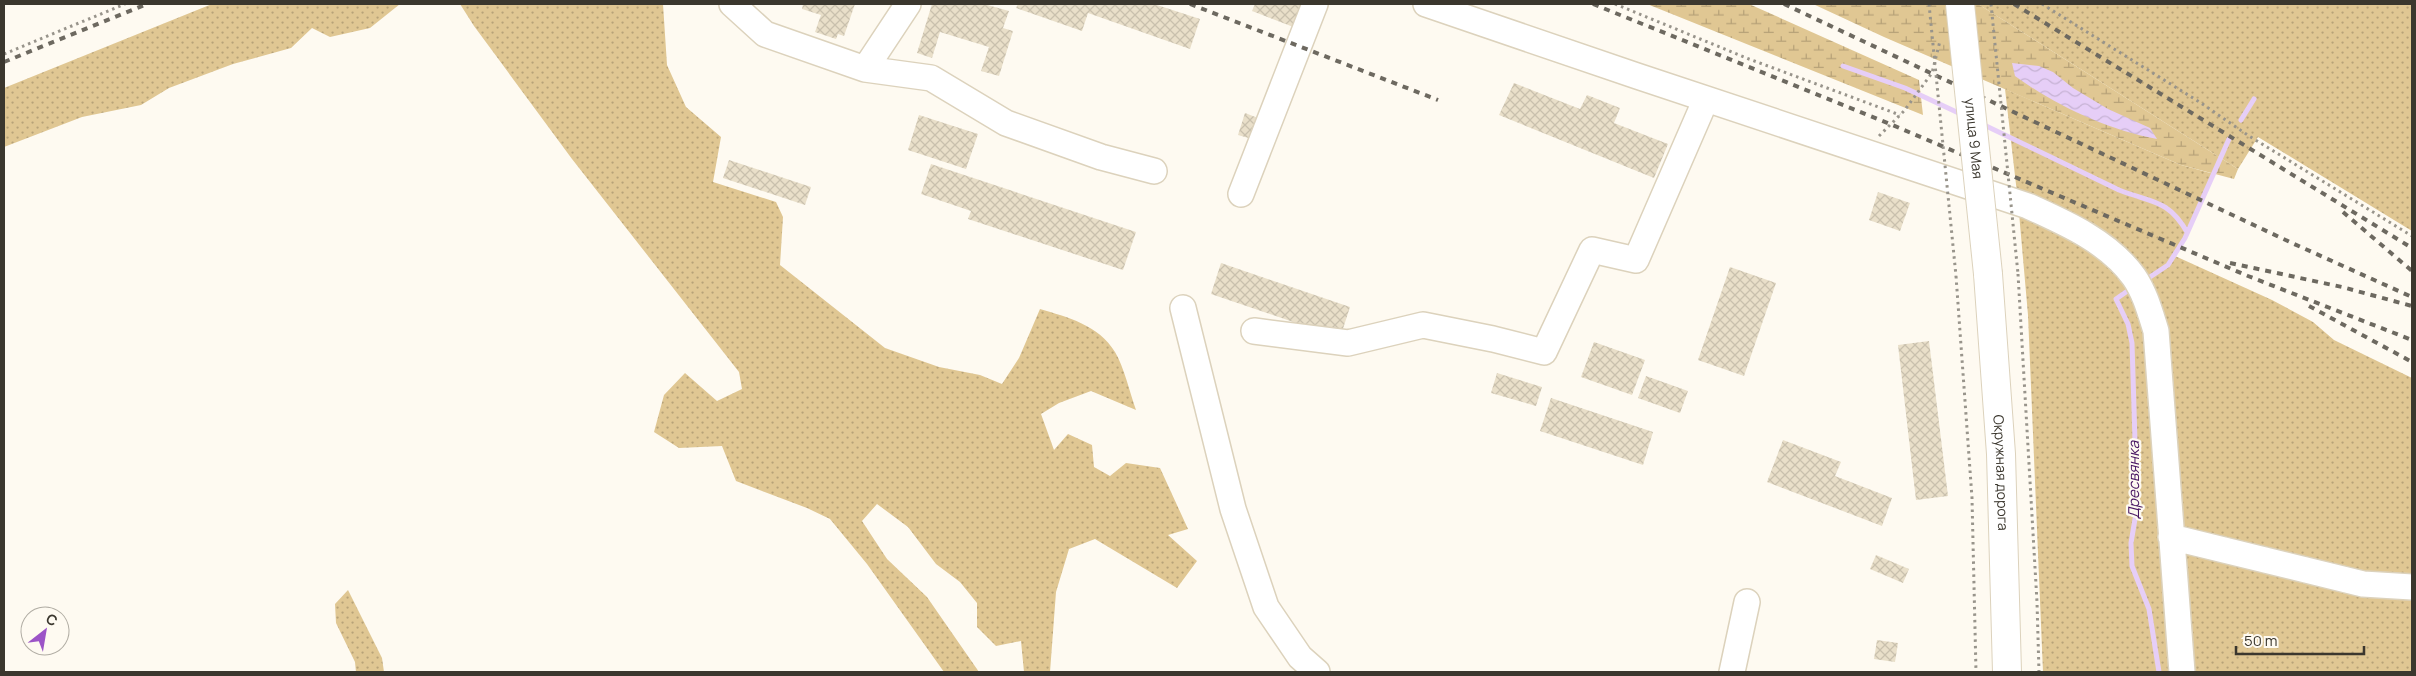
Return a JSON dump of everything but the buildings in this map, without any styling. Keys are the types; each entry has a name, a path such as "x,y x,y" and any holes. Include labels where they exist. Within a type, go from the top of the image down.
{"main road":[{"name":"улица 9 Мая","path":"1960,4 1988,274"},
{"name":"Окружная дорога","path":"1988,274 2001,454 2007,672"}],"lane":[{"path":"732,4 765,34 865,69 931,78 1006,123 1101,157 1154,171"},
{"path":"865,69 908,4"},
{"path":"1241,194 1315,4"},
{"path":"1426,4 2028,206 2073,227 2112,253 2134,277 2146,300 2156,331 2182,672"},
{"path":"1254,331 1348,343 1423,325 1493,339 1544,352 1592,250 1636,260 1706,99"},
{"path":"1183,308 1233,509 1266,607 1300,657 1317,672"},
{"path":"2171,537 2363,584 2412,587"},
{"path":"1732,672 1747,602"}],"path":[{"path":"4,54 125,4"},
{"path":"1615,4 1750,59 1900,115"},
{"path":"1929,4 1956,276 1972,498 1976,672"},
{"path":"1991,4 2018,274 2037,592 2039,672"},
{"path":"2042,4 2249,136 2412,236"},
{"path":"1866,152 1900,115 1932,73 1941,38"}],"green space":[{"path":"212,4 400,4 370,28 330,37 312,28 291,48 233,64 169,88 141,105 82,117 4,147 4,88"},
{"path":"460,4 663,4 667,65 686,107 721,137 713,182 776,202 783,217 780,265 885,348 939,367 980,375 1002,384 1019,358 1040,309 1082,323 1100,335 1118,358 1136,410 1091,391 1059,403 1041,414 1054,450 1068,434 1092,445 1094,467 1110,476 1126,463 1160,468 1188,529 1168,535 1197,561 1177,588 1095,539 1069,549 1056,592 1050,672 1024,672 1021,641 996,646 977,627 977,603 960,582 936,564 908,527 877,504 862,521 887,559 927,597 979,672 944,672 867,564 830,519 807,508 736,481 722,446 679,448 654,432 664,395 685,373 717,401 742,389 739,372 572,159 474,26"},
{"path":"1647,4 1749,4 1919,80 1923,115"},
{"path":"1813,4 1978,4 2238,169 2234,179 2181,165 1884,37"},
{"path":"1978,4 2412,4 2412,231 2258,137 2238,169"},
{"path":"2005,89 2181,165 2214,174 2175,256 2272,300 2313,322 2334,340 2412,378 2412,672 2194,672 2153,296 2017,193"},
{"path":"2019,213 2106,258 2142,304 2175,672 2043,672 2028,315"},
{"path":"348,590 382,658 384,672 356,672 355,662 336,623 335,604"}],"water":[{"path":"2012,63 2039,66 2053,72 2073,88 2108,109 2150,128 2157,139 2101,123 2064,106 2015,76"}],"waterway":[{"path":"1843,66 1905,88 1963,115"},
{"path":"2241,120 2254,99"},
{"path":"1982,124 2119,190 2158,203 2173,213 2187,232"},
{"path":"2150,277 2168,265 2185,238 2229,139"},
{"name":"Дресвянка","path":"2126,292 2116,299 2128,324 2132,343 2137,507 2131,543 2132,566 2149,609 2159,672"}],"railway":[{"path":"4,62 147,4"},
{"path":"1190,4 1438,100"},
{"path":"1593,4 1890,124 2248,276 2412,340"},
{"path":"1784,4 2292,243 2412,297"},
{"path":"2014,4 2412,248"},
{"path":"2343,212 2412,271"},
{"path":"2230,263 2342,287 2412,306"},
{"path":"2309,306 2412,362"}]}
